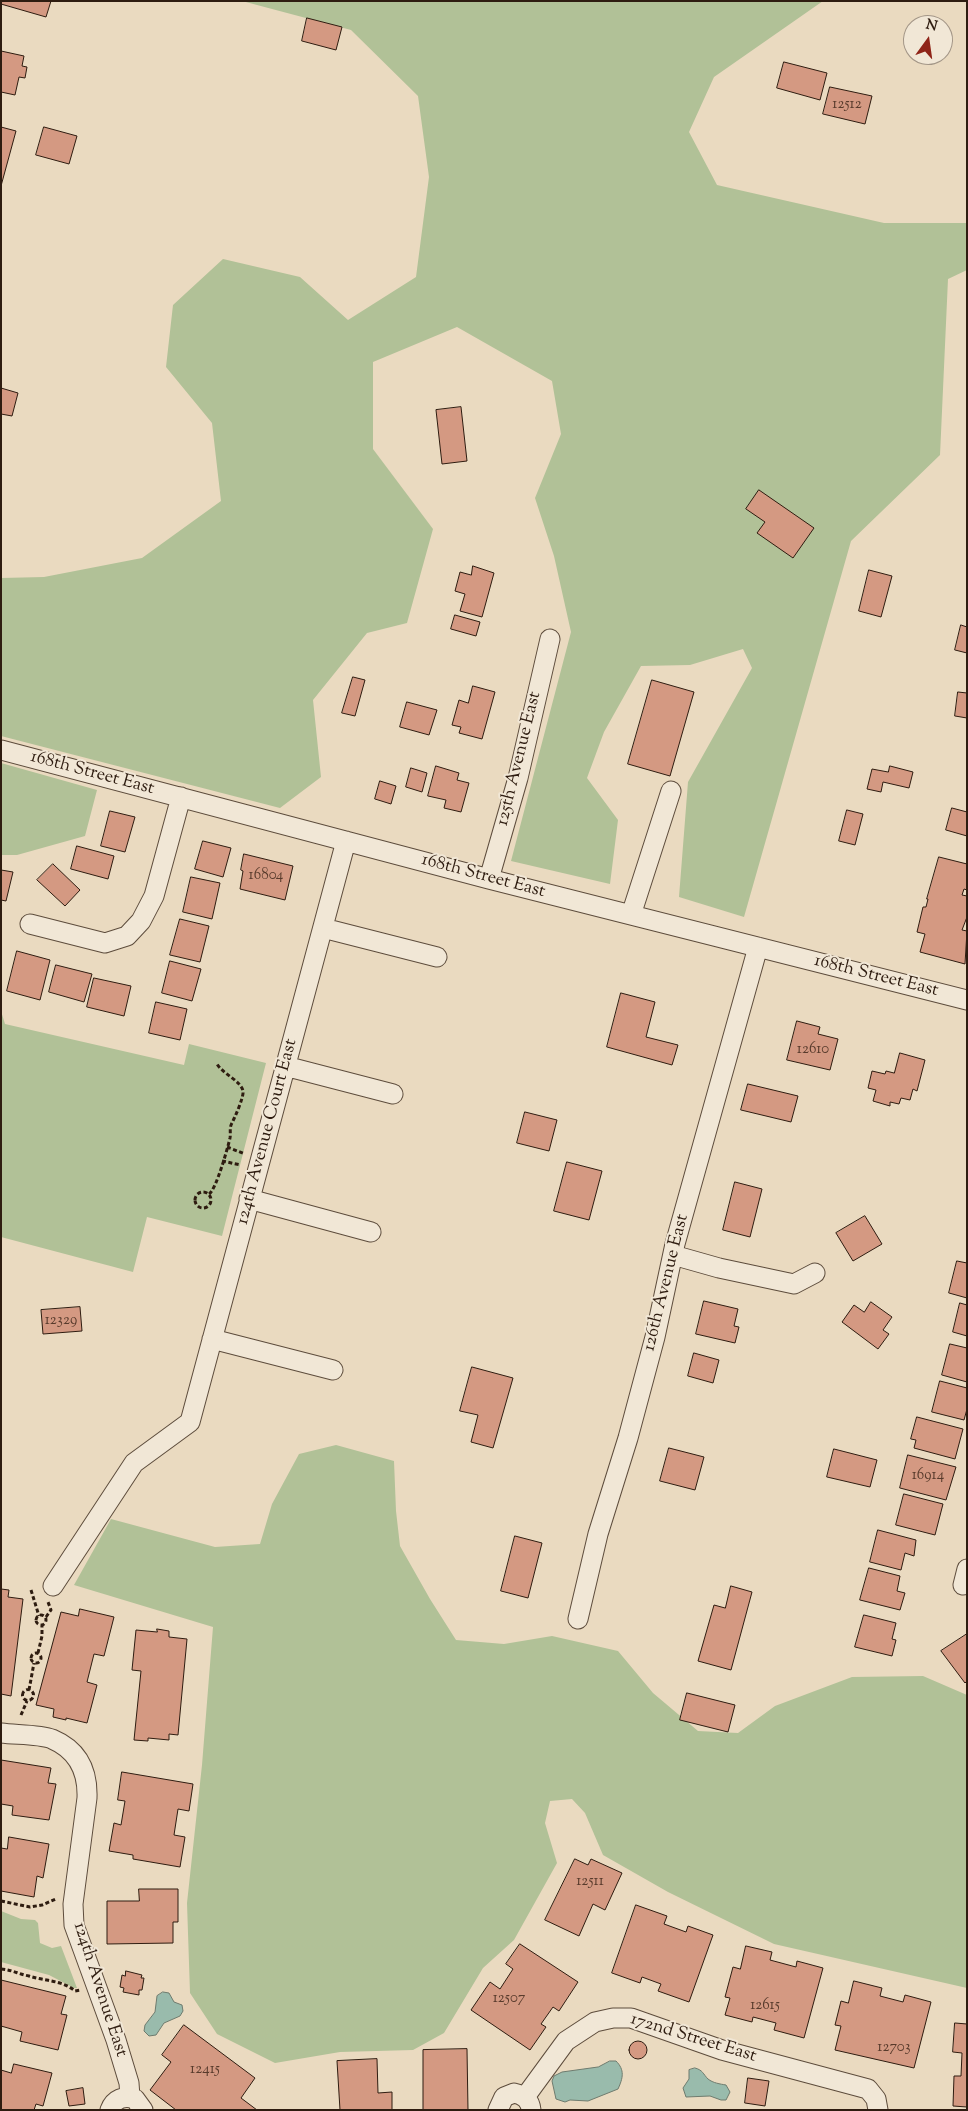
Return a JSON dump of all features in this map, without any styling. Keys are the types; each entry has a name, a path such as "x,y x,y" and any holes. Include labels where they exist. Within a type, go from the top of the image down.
{"street":[{"name":"125th Avenue East","path":"489,879 518,778 550,640"},
{"name":"168th Street East","path":"1,750 489,879 967,1000"},
{"path":"631,914 671,791"},
{"path":"30,924 105,943 127,936 141,921 154,896 181,797"},
{"name":"124th Avenue Court East","path":"50,1592 134,1463 190,1422 346,841"},
{"path":"323,928 437,957"},
{"name":"126th Avenue East","path":"578,1619 598,1534 628,1438 652,1347 673,1254 758,947"},
{"path":"285,1066 393,1094"},
{"path":"249,1199 371,1232"},
{"path":"673,1254 720,1268 794,1284 815,1273"},
{"path":"212,1339 332,1370"},
{"name":"124th Avenue East","path":"1,1733 51,1739 69,1750 81,1763 88,1782 73,1904 74,1925 137,2104"},
{"name":"172nd Street East","path":"528,2103 566,2041 595,2022 613,2018 631,2018 722,2050 868,2090 876,2099 878,2110"},
{"path":"498,2110 500,2102 509,2094 514,2093 528,2103"},
{"path":"110,2110 114,2102 119,2099 137,2104"}],"path":[{"path":"209,1194 214,1190 220,1176 220,1166 230,1140 231,1126 243,1094 241,1085 224,1074 217,1064"},
{"path":"202,1192 209,1194 212,1199 210,1204 204,1208 198,1207 195,1202 197,1194 202,1192"},
{"path":"31,1590 38,1616 37,1621 42,1624"},
{"path":"34,1663 39,1662 41,1659 38,1654 42,1636 42,1624 46,1622 46,1617 51,1610 50,1592"},
{"path":"38,1616 43,1615 46,1617"},
{"path":"29,1690 34,1663 31,1660 31,1656 34,1653 38,1654"},
{"path":"21,1715 27,1701 32,1700 34,1696 29,1690"},
{"path":"27,1701 23,1695 24,1692 29,1690"},
{"path":"1,1901 30,1907 57,1899"},
{"path":"1,1969 17,1971 27,1976 62,1984 74,1991 81,1990"}],"shaded area":[{"path":"242,1 823,1 714,77 689,132 717,185 884,223 967,223 967,270 948,279 940,455 851,541 744,917 679,897 688,782 752,668 743,649 690,665 641,666 604,732 587,778 618,820 610,884 511,861 571,632 554,556 535,498 561,434 552,381 457,327 373,362 373,449 433,529 407,623 367,633 313,700 321,777 280,808 1,736 1,578 44,577 142,558 221,501 212,423 166,367 173,305 223,259 300,277 348,320 416,277 429,177 418,96 351,30"},
{"path":"1,763 97,790 85,836 17,855 1,855"},
{"path":"1,1011 5,1024 184,1065 189,1044 266,1063 222,1236 147,1217 133,1272 1,1237"},
{"path":"336,1445 394,1461 396,1511 400,1546 456,1640 504,1644 552,1636 618,1651 653,1693 698,1731 738,1733 775,1706 852,1677 923,1676 967,1695 967,1988 774,1944 668,1892 603,1855 585,1813 572,1799 550,1801 545,1823 557,1863 514,1940 483,1968 444,2033 413,2050 340,2052 275,2063 217,2034 190,1993 187,1903 202,1765 213,1627 74,1585 111,1519 215,1547 260,1544 272,1504 299,1454"},
{"path":"1,1911 21,1919 35,1920 38,1923 40,1943 52,1948 61,1946 77,1988 49,1975 1,1962"},
{"path":"163,1992 169,1993 174,2002 182,2005 183,2011 180,2016 164,2023 156,2035 149,2036 144,2031 145,2025 155,2012 157,1996"},
{"path":"610,2061 616,2061 622,2071 622,2078 618,2089 588,2101 570,2100 565,2102 556,2099 552,2081 554,2076 562,2072 598,2067"},
{"path":"695,2068 701,2071 708,2079 726,2085 730,2092 726,2100 710,2096 686,2097 683,2088 689,2079 689,2070"}],"building":[{"path":"1,1 51,1 46,17 1,4"},
{"path":"307,18 342,27 336,50 302,41"},
{"path":"1,51 24,56 22,66 27,67 25,78 19,77 15,95 1,92"},
{"path":"784,62 827,73 820,100 777,88"},
{"path":"830,87 872,96 865,124 823,114"},
{"path":"1,127 16,131 1,186"},
{"path":"44,127 77,136 69,164 36,155"},
{"path":"1,388 18,393 12,416 1,414"},
{"path":"461,407 467,461 442,464 436,410"},
{"path":"759,490 814,528 793,558 757,533 765,522 746,509"},
{"path":"473,566 494,573 482,617 460,611 465,594 455,591 460,572 471,575"},
{"path":"869,570 892,576 881,617 859,611"},
{"path":"455,615 480,622 476,636 451,629"},
{"path":"961,625 967,627 967,653 955,650"},
{"path":"353,677 365,680 355,716 342,713"},
{"path":"652,680 694,692 670,776 628,764"},
{"path":"473,686 495,692 482,739 459,733 461,727 452,725 459,700 468,703"},
{"path":"958,692 967,693 967,718 955,716"},
{"path":"407,702 437,710 429,735 400,727"},
{"path":"436,766 459,773 457,780 469,783 461,812 444,808 446,800 428,796"},
{"path":"890,766 913,772 909,788 883,782 881,792 867,789 872,769 888,772"},
{"path":"411,768 427,773 422,792 406,787"},
{"path":"380,781 396,786 391,804 375,799"},
{"path":"952,808 967,812 967,836 946,830"},
{"path":"847,810 863,814 855,845 839,841"},
{"path":"110,811 135,817 125,852 101,846"},
{"path":"203,841 231,848 223,877 195,869"},
{"path":"77,846 114,856 108,879 71,869"},
{"path":"244,854 293,866 285,900 240,889"},
{"path":"939,857 967,864 967,890 964,889 962,895 967,896 967,917 962,930 967,931 965,964 920,952 925,934 917,932 923,907 926,907"},
{"path":"53,864 80,890 65,906 37,880"},
{"path":"1,870 13,872 6,901 1,900"},
{"path":"191,877 220,883 212,919 183,912"},
{"path":"180,919 209,926 200,962 170,955"},
{"path":"17,951 50,960 40,1000 7,991"},
{"path":"170,961 201,969 192,1001 162,993"},
{"path":"56,965 92,974 84,1002 49,992"},
{"path":"94,978 131,986 124,1016 87,1007"},
{"path":"621,993 655,1002 646,1037 678,1045 672,1065 607,1047"},
{"path":"156,1002 187,1009 180,1040 149,1033"},
{"path":"797,1021 820,1027 818,1034 838,1039 830,1070 787,1060"},
{"path":"900,1053 925,1060 917,1091 913,1089 910,1100 901,1098 899,1104 890,1102 890,1106 873,1101 876,1090 868,1088 872,1071 885,1074 886,1071 894,1073"},
{"path":"748,1084 798,1096 791,1122 741,1110"},
{"path":"525,1112 557,1120 549,1151 517,1143"},
{"path":"567,1162 602,1171 589,1220 554,1211"},
{"path":"735,1182 762,1189 750,1237 723,1230"},
{"path":"865,1216 882,1244 853,1261 836,1233"},
{"path":"957,1261 967,1263 967,1298 949,1293"},
{"path":"704,1301 738,1309 734,1326 739,1327 735,1343 696,1334"},
{"path":"871,1302 892,1317 883,1330 889,1334 878,1349 842,1322 854,1305 864,1312"},
{"path":"960,1303 967,1305 967,1336 953,1332"},
{"path":"80,1307 82,1331 43,1334 41,1310"},
{"path":"950,1344 967,1348 967,1382 942,1375"},
{"path":"694,1353 719,1360 713,1383 688,1376"},
{"path":"472,1367 513,1378 493,1448 471,1442 478,1415 460,1411"},
{"path":"940,1381 967,1388 967,1409 964,1420 932,1412"},
{"path":"917,1417 963,1429 955,1459 914,1448 916,1440 911,1439"},
{"path":"669,1448 704,1457 695,1490 660,1481"},
{"path":"834,1449 877,1460 870,1487 827,1477"},
{"path":"908,1455 956,1467 946,1500 900,1488"},
{"path":"904,1494 943,1504 935,1535 896,1525"},
{"path":"878,1530 916,1540 914,1556 905,1553 901,1570 870,1562"},
{"path":"515,1536 542,1543 528,1598 501,1591"},
{"path":"869,1568 900,1576 897,1591 905,1593 900,1610 860,1600"},
{"path":"731,1586 752,1592 731,1670 698,1661 714,1605 725,1608"},
{"path":"1,1589 9,1590 8,1597 23,1599 11,1696 1,1694"},
{"path":"80,1609 114,1617 104,1656 94,1654 87,1682 97,1685 87,1723 53,1717 54,1709 36,1705 61,1612 78,1616"},
{"path":"864,1615 896,1623 892,1639 896,1640 892,1656 855,1647"},
{"path":"157,1629 169,1631 169,1637 187,1639 178,1735 169,1734 169,1740 148,1738 148,1741 134,1740 141,1671 132,1670 136,1630 157,1632"},
{"path":"967,1634 967,1681 965,1683 941,1651"},
{"path":"687,1693 735,1705 728,1732 680,1720"},
{"path":"1,1760 51,1768 48,1783 56,1784 49,1820 12,1815 13,1806 1,1804"},
{"path":"122,1772 193,1784 189,1811 178,1809 174,1835 185,1837 180,1867 133,1859 133,1855 109,1851 114,1823 121,1825 125,1801 118,1800"},
{"path":"9,1837 49,1844 43,1878 37,1876 34,1897 1,1891 1,1848 7,1849"},
{"path":"575,1859 588,1865 591,1859 622,1873 605,1910 593,1904 579,1936 545,1920"},
{"path":"139,1889 178,1889 178,1922 173,1922 173,1943 107,1944 107,1901 139,1901"},
{"path":"636,1905 667,1916 664,1924 686,1932 688,1926 713,1935 689,2002 658,1991 661,1984 642,1977 640,1983 612,1973"},
{"path":"520,1944 578,1982 559,2011 553,2007 541,2024 546,2027 530,2050 471,2010 490,1982 500,1989 513,1969 506,1964"},
{"path":"746,1946 772,1952 770,1960 796,1967 797,1961 823,1968 804,2038 774,2030 776,2023 753,2017 752,2022 725,2015 730,1998 725,1997 733,1967 740,1969"},
{"path":"126,1971 142,1975 141,1978 144,1978 139,1995 123,1992 124,1988 120,1987 122,1975 125,1976"},
{"path":"1,1980 66,1996 61,2014 67,2015 58,2050 20,2041 22,2032 1,2026"},
{"path":"854,1981 882,1988 880,1996 903,2002 905,1995 931,2002 914,2068 835,2050 841,2026 835,2025 841,2001 848,2003"},
{"path":"955,2023 967,2024 967,2107 953,2106 954,2076 961,2076 962,2053 953,2052"},
{"path":"184,2025 255,2078 241,2098 257,2110 176,2110 150,2090 171,2062 162,2055"},
{"path":"634,2041 642,2041 647,2046 645,2057 634,2059 629,2054 629,2046"},
{"path":"467,2049 468,2110 423,2110 423,2050"},
{"path":"377,2059 378,2093 392,2092 392,2110 340,2110 337,2061"},
{"path":"14,2064 52,2073 43,2106 36,2104 34,2110 1,2110 1,2070 11,2073"},
{"path":"748,2078 769,2081 765,2106 745,2103"},
{"path":"83,2088 85,2104 69,2106 66,2091"}]}
